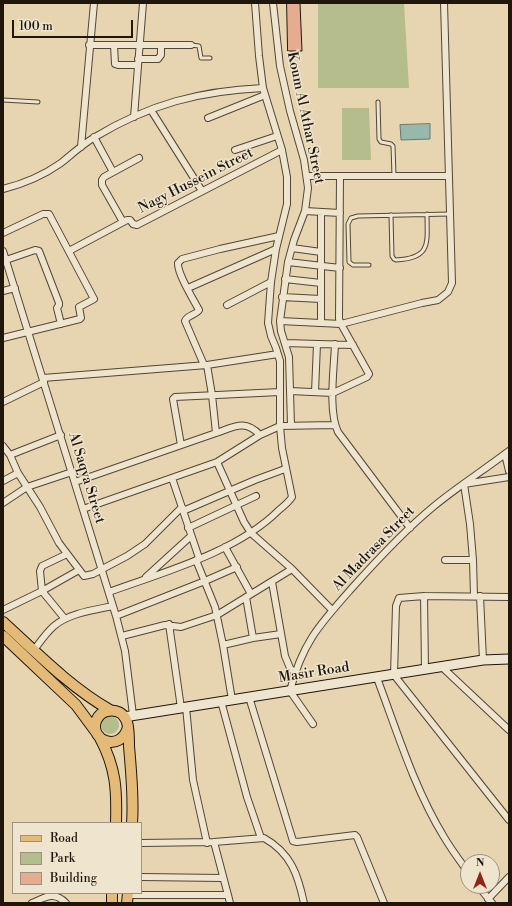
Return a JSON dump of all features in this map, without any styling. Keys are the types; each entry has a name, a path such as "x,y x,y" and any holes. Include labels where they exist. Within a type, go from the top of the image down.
{"main road":[{"path":"3,622 84,694 110,710 129,716 128,727 133,812 132,822"},
{"path":"3,636 76,705 98,735 107,752 112,766 116,803 116,822"},
{"path":"110,710 104,712 96,720 95,726 98,735 106,741 118,741 123,738 128,727"}],"street":[{"path":"81,147 89,45 94,3"},
{"path":"134,117 143,3"},
{"name":"Koum Al Athar Street","path":"251,533 277,513 290,500 292,494 285,468 282,448 280,426 280,368 278,354 268,323 270,282 287,204 287,177 282,150 276,136 263,88 255,3"},
{"name":"Koum Al Athar Street","path":"273,3 283,81 307,176 308,200 288,262 282,297 280,321 281,331 289,357 291,425"},
{"path":"280,321 341,324 434,301 445,296 448,292 452,283 444,3"},
{"path":"89,45 191,45"},
{"path":"114,45 115,64 158,59 161,55 161,45"},
{"path":"3,189 43,174 94,138 134,117 151,110 178,100 206,94 234,89 263,88"},
{"path":"208,118 265,95"},
{"path":"151,110 202,191"},
{"path":"235,150 276,136"},
{"path":"94,138 113,172"},
{"name":"Nagy Hussein Street","path":"123,222 128,219 136,225 282,150"},
{"path":"69,251 123,222 102,183 104,177 139,158"},
{"path":"307,176 448,176"},
{"path":"290,391 333,393 369,375 341,324 339,316 340,176"},
{"path":"305,211 340,213"},
{"path":"321,212 321,323"},
{"path":"3,233 46,213 51,216 94,300 79,307 81,319 3,338"},
{"path":"216,433 212,395 205,365 185,321 199,310 178,266 178,262 180,260 220,249 279,236"},
{"path":"292,248 321,252"},
{"path":"188,288 276,249"},
{"path":"6,260 35,250 39,251 59,302 57,308 61,324"},
{"name":"Al Saqya Street","path":"3,251 122,636 125,651 129,716"},
{"path":"288,262 340,268"},
{"path":"285,279 321,283"},
{"path":"226,306 270,282"},
{"path":"3,291 15,288"},
{"path":"282,297 321,300"},
{"path":"285,343 353,345"},
{"path":"315,392 317,344"},
{"path":"335,344 333,393 334,425 410,528"},
{"path":"3,402 44,380 205,365 278,354"},
{"path":"181,445 173,399 177,396 280,392"},
{"path":"75,482 216,433 244,425 252,428 260,435"},
{"path":"83,509 217,462 260,435 280,426 334,425"},
{"path":"10,455 61,435"},
{"path":"3,446 10,455 18,473 40,508 59,543 85,576 93,574 128,556 145,544 182,509 285,468"},
{"path":"507,453 509,471"},
{"name":"Al Madrasa Street","path":"290,691 294,673 301,656 320,624 332,610 410,528 435,506 507,453"},
{"path":"217,462 236,506 251,533 292,569 332,610"},
{"path":"3,503 27,487 72,472"},
{"path":"3,481 18,473"},
{"path":"483,660 470,524 464,484 509,477"},
{"path":"172,478 197,559 217,615 232,700"},
{"path":"188,528 256,496"},
{"path":"109,592 197,559 225,547 251,533"},
{"path":"144,579 191,536"},
{"path":"225,547 237,567 249,595 253,638"},
{"path":"65,619 42,591 40,568 67,554"},
{"path":"445,560 473,560"},
{"path":"116,616 237,567"},
{"path":"122,636 169,624 176,627 181,627 217,615 292,569"},
{"path":"3,610 42,591 79,570"},
{"path":"272,582 285,656 294,673"},
{"path":"424,596 425,670"},
{"path":"509,597 424,596 399,598 397,602 394,675 509,820"},
{"path":"34,650 54,626 65,619 84,612 113,606"},
{"path":"169,624 183,707 193,780 207,842"},
{"path":"223,645 253,638 281,634"},
{"name":"Masir Road","path":"129,716 442,668 483,660 509,659"},
{"path":"442,668 509,730"},
{"path":"377,678 406,755 429,808 443,836 460,860"},
{"path":"290,691 313,724"},
{"path":"249,697 293,841 297,842 354,835 357,837 384,903"},
{"path":"222,701 247,797 260,838"},
{"path":"142,843 214,842 260,838 268,840 289,859 294,867 300,884 304,903"},
{"path":"214,842 230,903"},
{"path":"142,877 223,878"},
{"path":"490,902 509,877"},
{"path":"127,897 228,895"},
{"path":"32,903 47,897 55,896 61,898 66,903"}],"lane":[{"path":"191,45 199,46 201,58 210,58"},
{"path":"3,100 38,102"},
{"path":"378,102 379,140 393,146 394,176"},
{"path":"391,215 392,256 396,260 414,258 425,248 427,243 427,214"},
{"path":"369,264 353,265 349,262 349,220 354,216 450,214"}],"green space":[{"path":"318,3 404,3 409,88 318,88"},
{"path":"342,108 369,108 371,160 342,160"},
{"path":"110,716 116,719 119,725 116,731 110,734 104,731 101,725 104,719"}],"shaded area":[{"path":"430,124 430,139 401,140 400,125"}],"building":[{"path":"287,3 300,3 302,51 288,51"}]}
